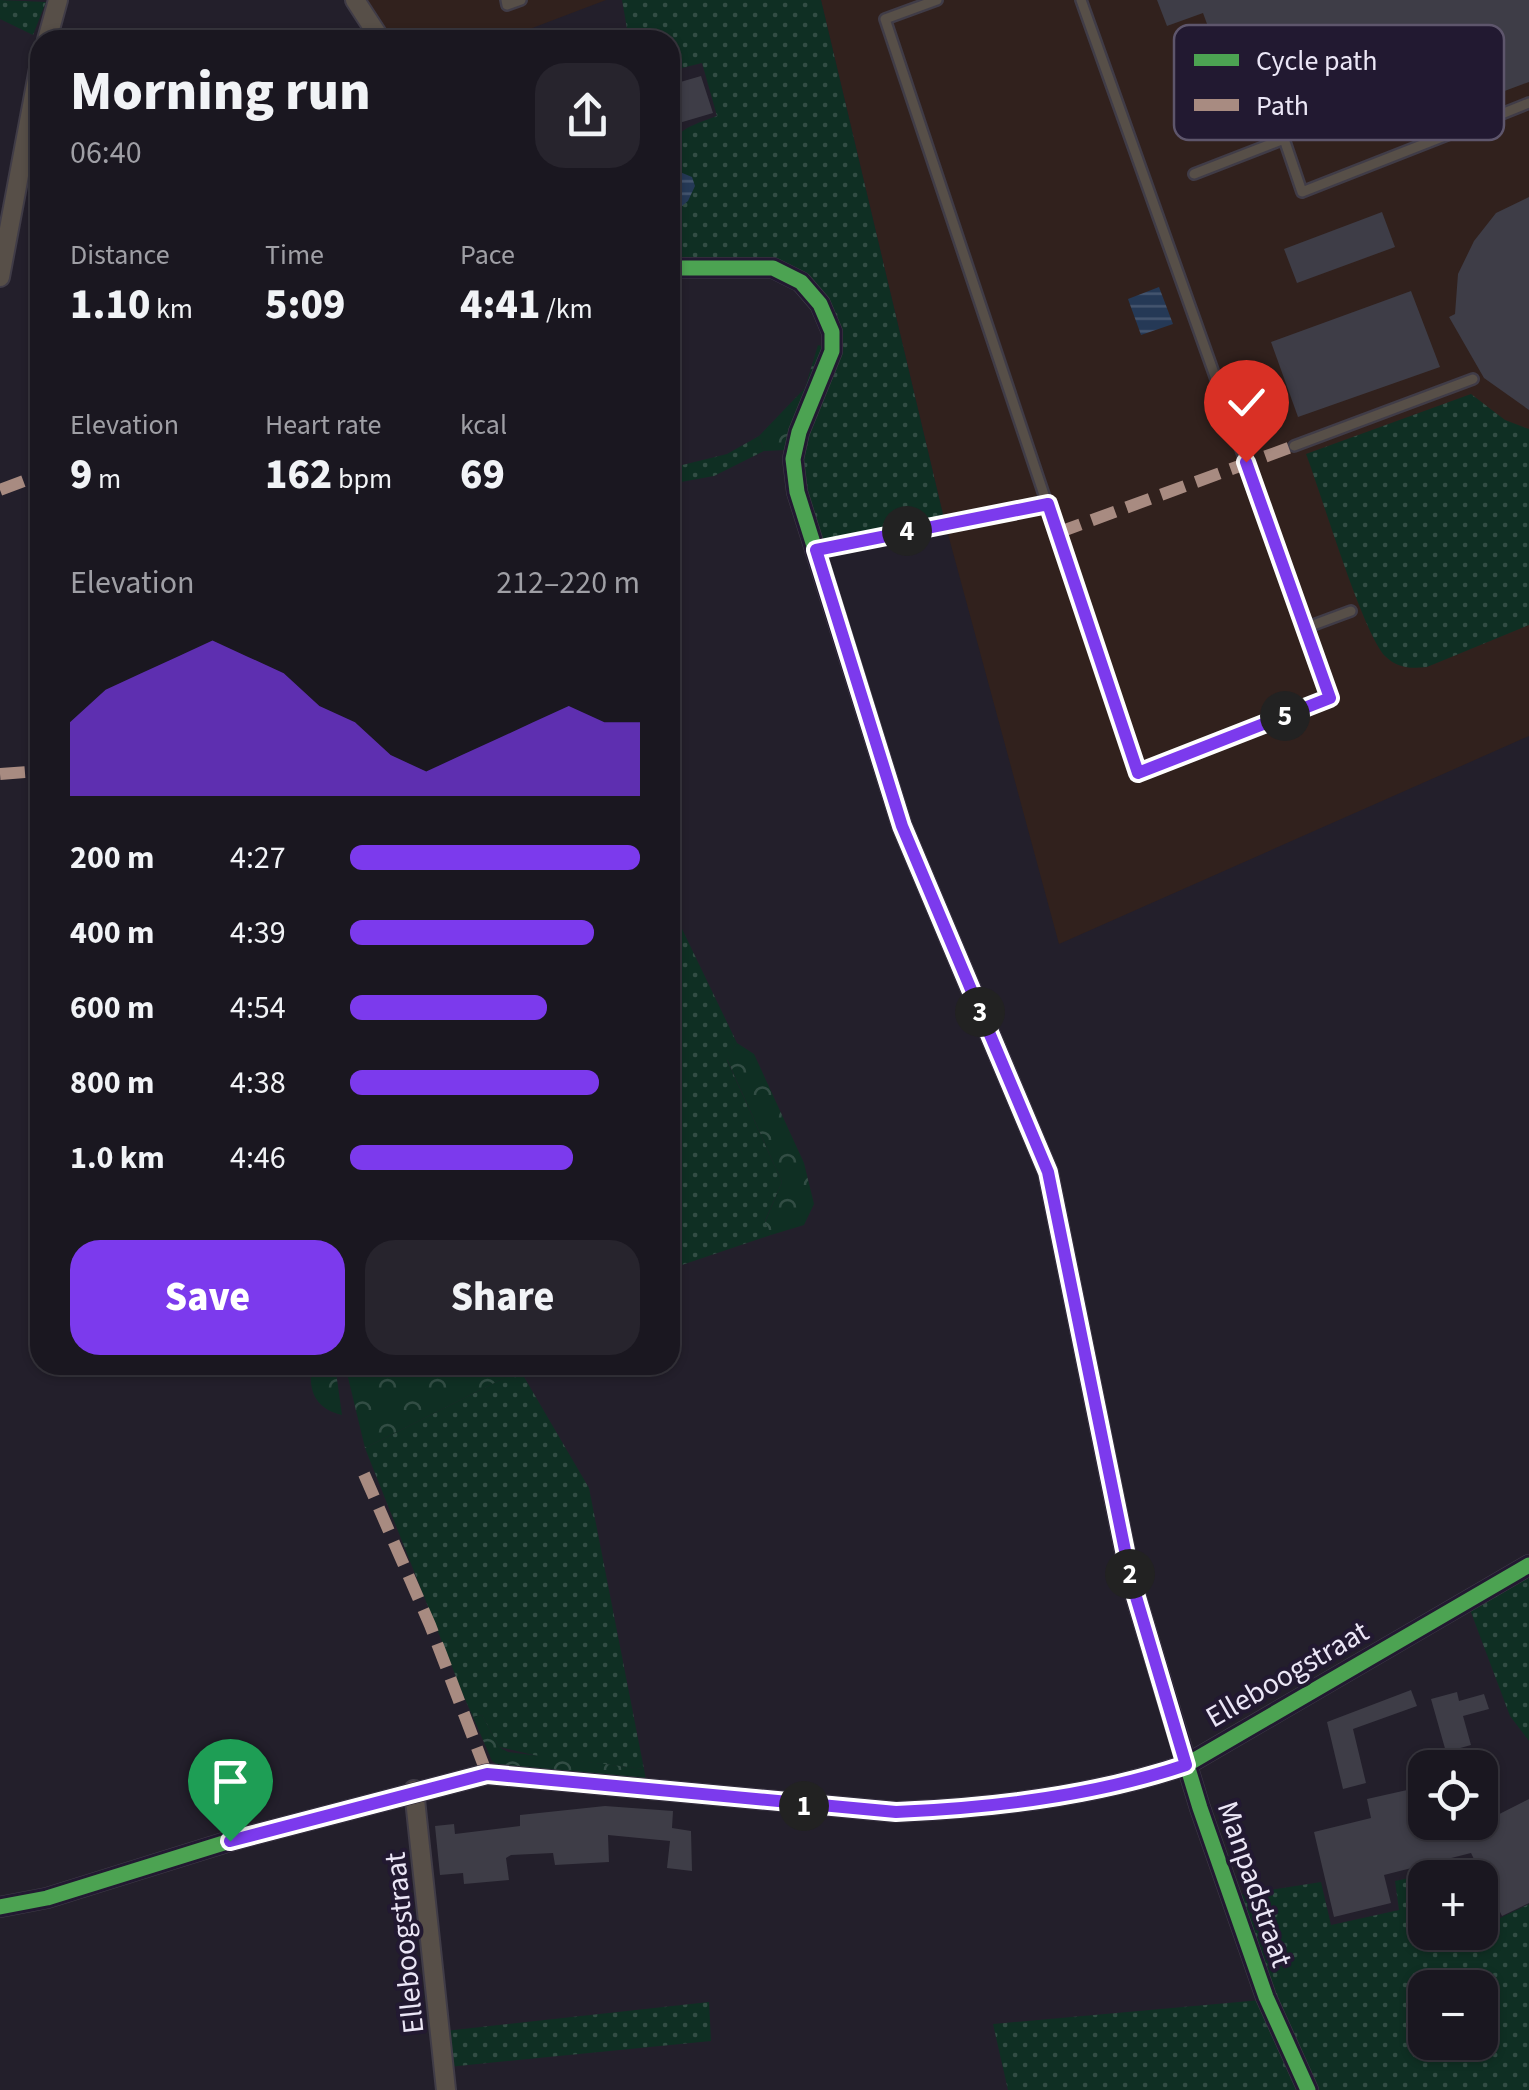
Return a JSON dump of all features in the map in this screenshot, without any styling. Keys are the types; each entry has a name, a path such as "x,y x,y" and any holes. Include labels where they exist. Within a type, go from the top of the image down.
{"street":[{"path":"49,30 58,0"},
{"path":"354,0 374,30"},
{"path":"0,277 30,116"},
{"name":"Manpadstraat","path":"680,268 773,268 801,282 828,318 832,350 799,432 793,459 798,492 902,826 1048,1172 1131,1580 1186,1765 1266,1998 1308,2090"},
{"name":"Elleboogstraat","path":"0,1907 47,1898 414,1790 487,1774 896,1812 1133,1783 1186,1765 1529,1565"},
{"name":"Elleboogstraat","path":"414,1790 446,2090"}],"lane":[{"path":"506,0 508,4 521,0"},
{"path":"937,0 885,19 1138,773 1330,698 1081,0"},
{"path":"1504,113 1529,103"},
{"path":"1194,174 1281,140"},
{"path":"1284,140 1302,192 1434,140"},
{"path":"1294,446 1472,379"},
{"path":"816,550 1048,504"},
{"path":"1304,628 1351,611"}],"shaded area":[{"path":"362,0 606,0 527,30 382,30"},
{"path":"821,0 1529,0 1529,736 1059,944 945,523"}],"green space":[{"path":"0,0 46,2 30,34 0,19"},
{"path":"622,0 821,0 945,523 822,549 807,491 804,452 813,414 836,360 797,272 680,261 680,133 717,116 702,63 680,68 680,30 627,30"},
{"path":"818,345 824,347 786,450 764,451 759,436 805,388"},
{"path":"1471,394 1505,420 1529,429 1529,625 1427,667 1404,667 1385,656 1365,619 1306,454"},
{"path":"759,436 764,451 714,476 680,482 680,466 727,454"},
{"path":"680,925 737,1043 727,1060 782,1182 765,1221 771,1235 680,1266"},
{"path":"737,1043 754,1054 804,1163 814,1204 804,1225 771,1235 765,1222 782,1182 727,1059"},
{"path":"311,1375 336,1375 342,1415 320,1404"},
{"path":"347,1375 510,1375 365,1448"},
{"path":"510,1375 523,1375 589,1488 644,1769 542,1757 499,1747 482,1715 473,1717 464,1697 365,1448"},
{"path":"1529,1572 1529,1741 1510,1716 1469,1607"},
{"path":"482,1715 499,1747 508,1752 644,1769 646,1780 502,1768 492,1761 473,1717"},
{"path":"1408,1878 1408,1950 1498,1950 1498,1919 1529,1904 1529,2090 1317,2090 1270,1986 1238,1895 1321,1882 1331,1925 1399,1910 1395,1881"},
{"path":"1261,2000 1301,2090 1008,2090 993,2024"},
{"path":"709,2002 711,2041 448,2067 445,2031"}],"water":[{"path":"680,172 692,177 695,186 680,208"},
{"path":"1159,287 1173,324 1141,335 1128,299"}],"building":[{"path":"1157,0 1529,0 1529,82 1504,91 1504,25 1207,25 1203,13 1167,26"},
{"path":"701,76 713,113 680,123 680,82"},
{"path":"1529,197 1529,410 1484,378 1449,317 1455,314 1458,274 1474,241 1496,213"},
{"path":"1382,212 1395,247 1297,283 1284,249"},
{"path":"1411,291 1440,367 1298,417 1271,342"},
{"path":"1411,1690 1417,1706 1353,1729 1366,1783 1343,1789 1327,1722"},
{"path":"1457,1692 1459,1701 1484,1694 1489,1709 1463,1716 1471,1745 1445,1750 1431,1699"},
{"path":"1408,1790 1408,1840 1498,1840 1498,1815 1529,1799 1529,1903 1502,1916 1498,1908 1498,1860 1474,1860 1471,1853 1443,1860 1408,1860 1408,1869 1384,1875 1391,1903 1334,1917 1314,1832 1371,1818 1367,1799"},
{"path":"605,1806 673,1811 672,1828 691,1831 692,1871 667,1868 670,1841 608,1835 609,1862 555,1865 553,1853 511,1855 506,1858 509,1880 464,1884 463,1873 440,1875 435,1826 454,1824 455,1834 520,1826 520,1815"}],"marked path":[{"path":"1057,533 1294,446"},
{"path":"0,490 30,479"},
{"path":"0,774 30,772"},
{"path":"364,1474 430,1625 487,1774"}],"cycle path":[{"path":"680,268 773,268 801,282 820,304 832,332 832,351 799,432 793,459 797,492 902,826 1048,1172 1131,1581 1200,1808 1266,1997 1308,2090"},
{"path":"0,1907 47,1898 230,1841 487,1774 896,1812 1006,1804 1116,1785 1186,1765 1529,1565"}],"route":[{"path":"230,1841 487,1774 896,1812 942,1810 1133,1783 1186,1765 1131,1580 1048,1172 902,826 816,550 1048,504 1138,773 1330,698 1246,462"}]}
